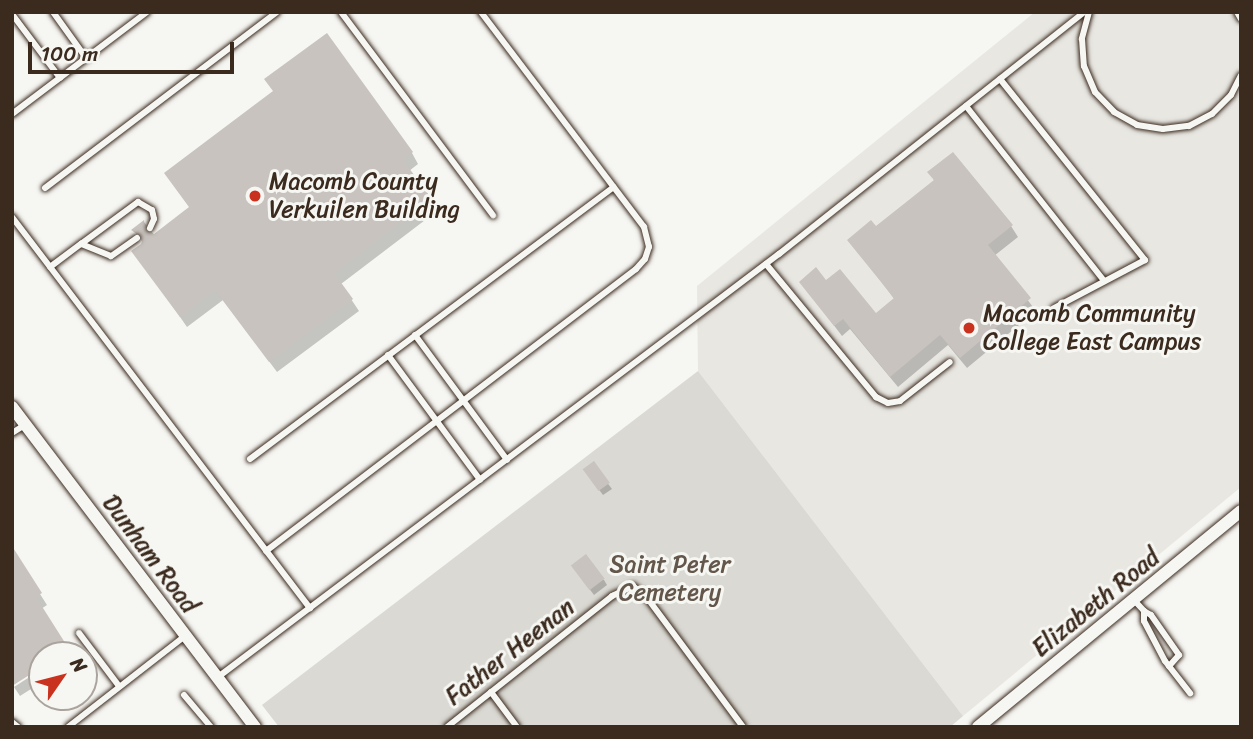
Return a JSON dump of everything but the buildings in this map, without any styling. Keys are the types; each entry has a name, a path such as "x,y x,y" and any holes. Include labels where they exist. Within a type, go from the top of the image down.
{"street":[{"name":"Dunham Road","path":"12,407 255,727"},
{"name":"Elizabeth Road","path":"978,727 1241,512"}],"lane":[{"path":"52,12 86,58"},
{"path":"12,114 147,12"},
{"path":"45,188 277,12"},
{"path":"341,12 494,215"},
{"path":"266,551 636,269 645,259 649,247 643,227 481,12"},
{"path":"1087,12 1082,38 1084,66 1095,92 1114,113 1137,125 1163,130 1189,126 1212,114 1231,95 1241,75"},
{"path":"218,677 766,264 1087,12"},
{"path":"1237,12 1241,19"},
{"path":"15,15 60,78"},
{"path":"1000,79 1145,260 1054,308"},
{"path":"966,106 1104,281"},
{"path":"250,458 613,187"},
{"path":"50,267 138,202 152,210 154,219 150,228"},
{"path":"12,217 310,608"},
{"path":"81,244 111,256 137,238"},
{"path":"766,264 876,397 888,403 900,401 950,362"},
{"path":"415,335 507,460"},
{"path":"388,355 480,480"},
{"path":"12,433 25,425"},
{"name":"Father Heenan","path":"447,727 612,596 634,586 648,599 743,727"},
{"path":"1133,599 1151,615 1179,655 1169,666"},
{"path":"1144,611 1144,621 1169,666 1190,693"},
{"path":"79,633 119,686"},
{"path":"68,727 186,635"},
{"path":"491,692 517,727"},
{"path":"184,695 211,727"},
{"path":"12,722 18,727"}],"shaded area":[{"name":"Macomb Community College East Campus","path":"1035,12 1241,12 1241,487 963,716 698,371 697,286"}],"green space":[{"name":"Saint Peter Cemetery","path":"698,371 963,716 950,727 279,727 262,705"}],"place":[{"name":"Macomb County Verkuilen Building","path":"255,196"},
{"name":"Macomb Community College East Campus","path":"969,328"}]}
